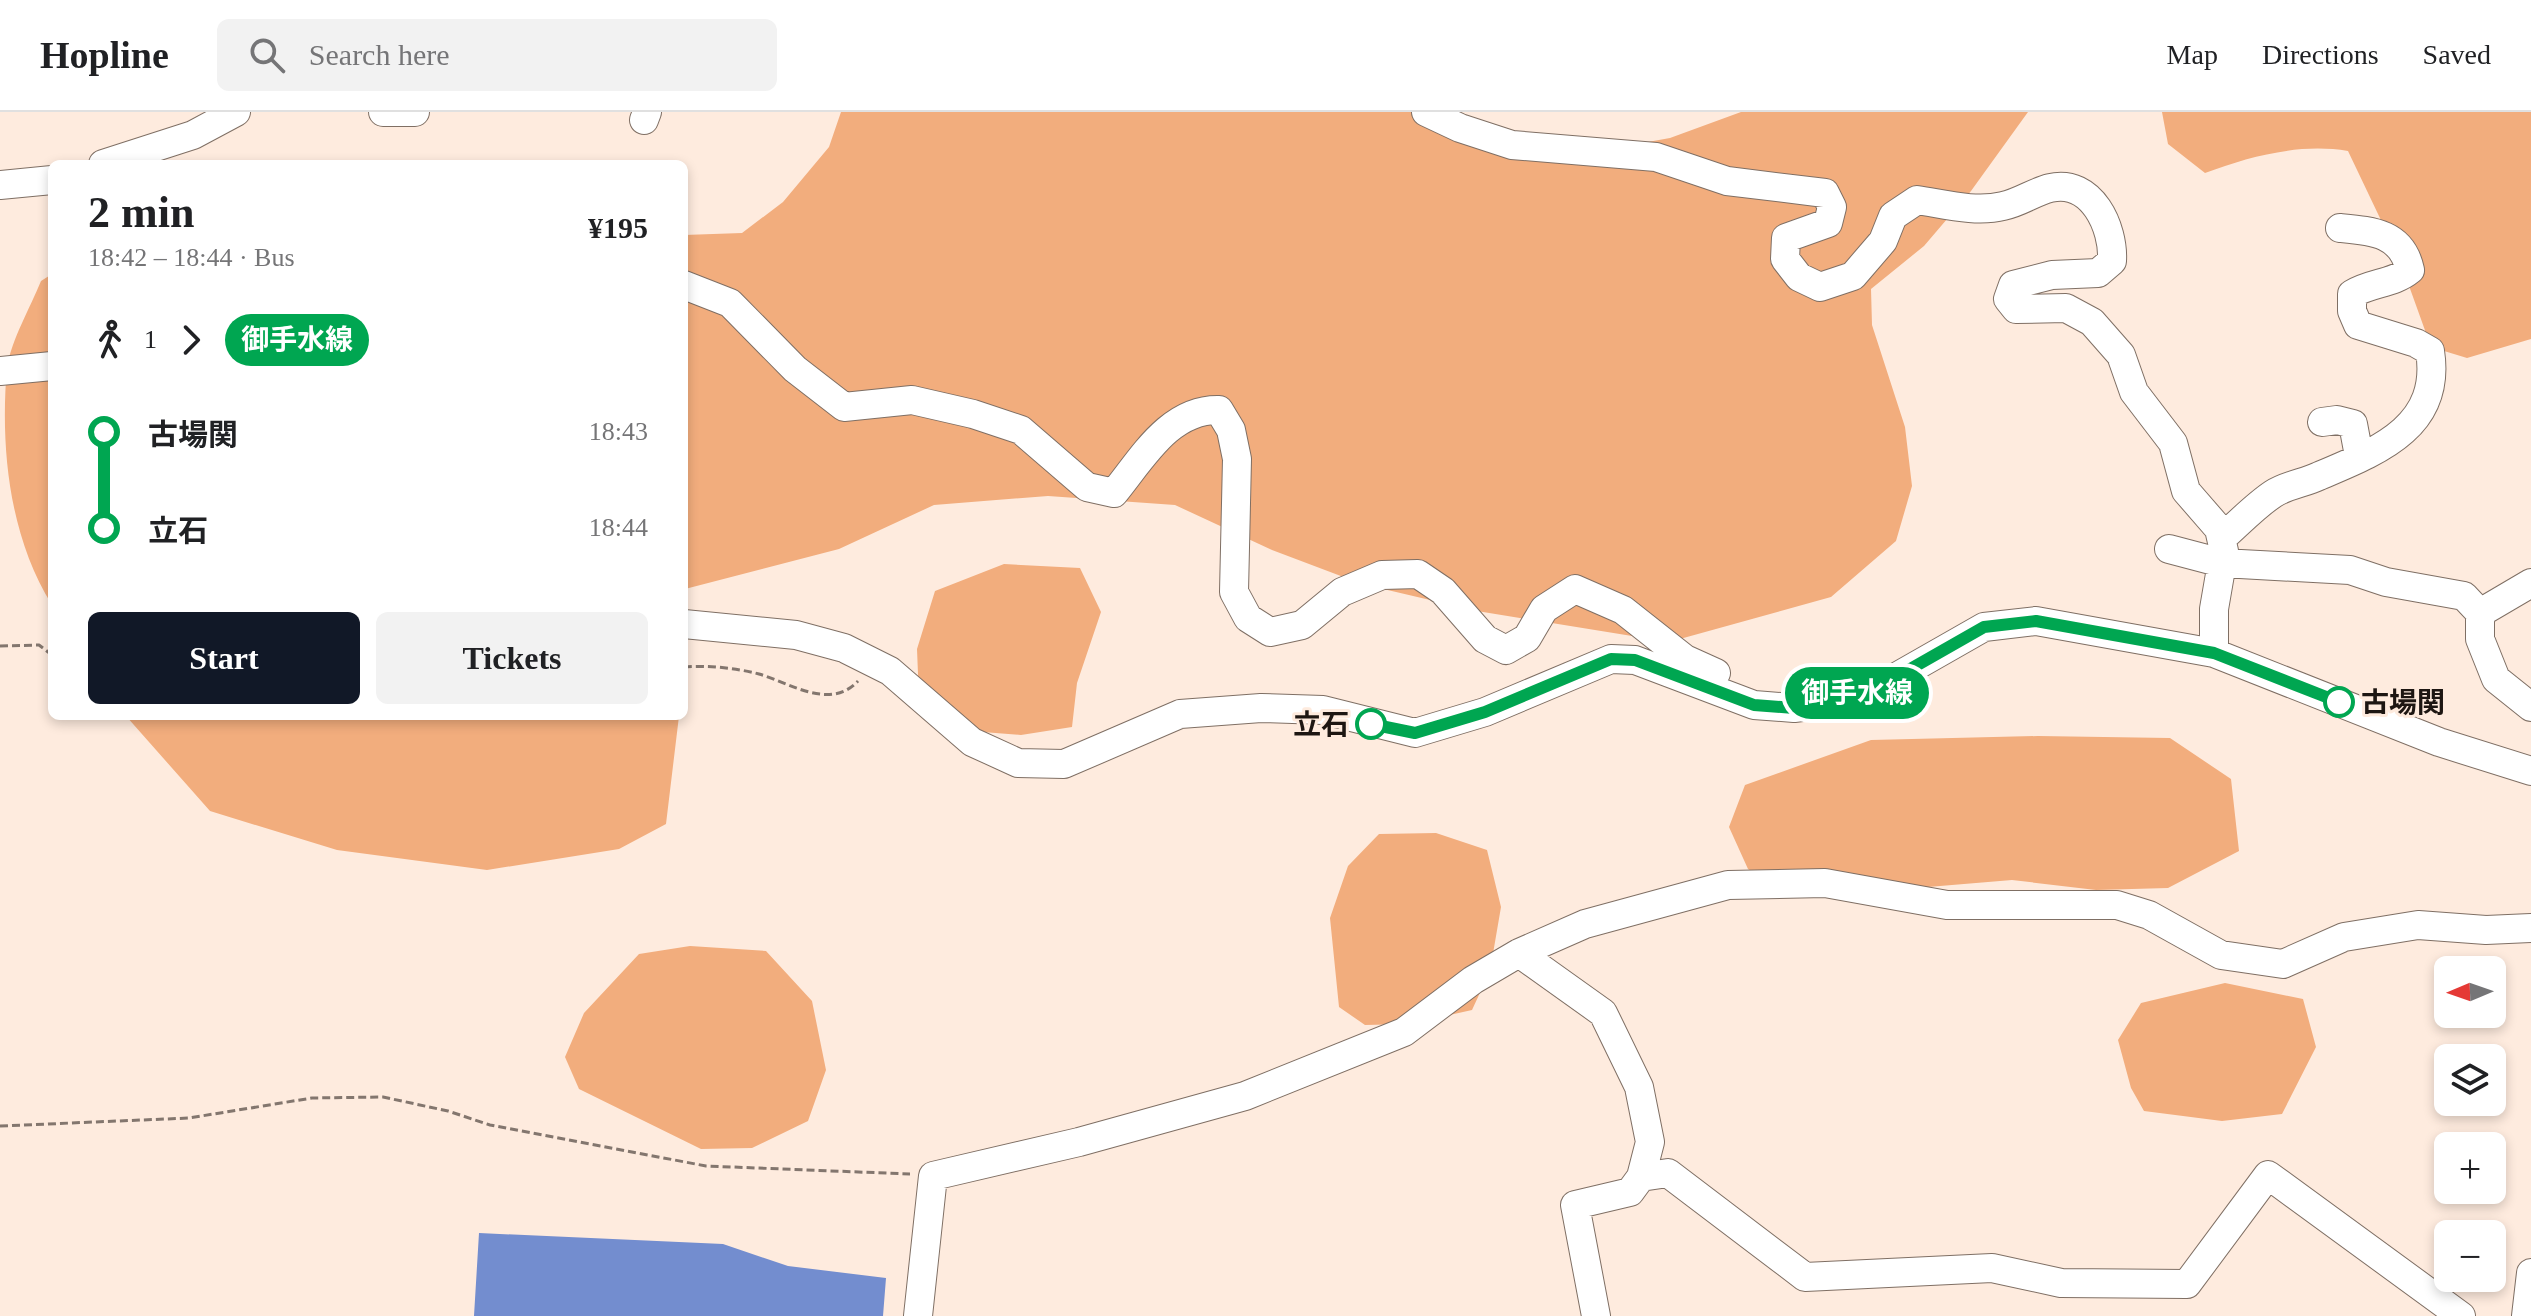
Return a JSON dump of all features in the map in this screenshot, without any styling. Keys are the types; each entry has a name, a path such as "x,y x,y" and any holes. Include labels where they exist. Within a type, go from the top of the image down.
{"street":[{"path":"115,160 193,135 236,112"},
{"path":"383,112 415,112"},
{"path":"1426,112 1460,128 1512,145 1656,157 1727,181 1825,193 1832,207 1828,223 1786,238 1785,259 1799,277 1820,287 1853,276 1883,241 1893,216 1917,200 1976,209 2003,206 2052,187 2073,189 2101,210 2113,239 2112,261 2098,273 2052,275 2013,285 2008,299 2016,309 2066,308 2092,322 2121,355 2134,392 2173,443 2186,491 2219,529 2222,551 2214,609 2214,653"},
{"path":"0,185 48,184"},
{"path":"2222,551 2275,492 2318,477 2400,438 2431,392 2434,376 2430,351 2416,343 2358,325 2352,311 2352,294 2369,283 2399,278 2410,270 2407,255 2394,238 2340,228"},
{"path":"688,287 730,303 795,369 844,407 912,400 973,414 1021,430 1087,487 1114,493 1170,425 1199,409 1219,410 1231,430 1237,459 1234,592 1248,618 1270,632 1302,625 1342,592 1382,575 1418,574 1443,591 1485,639 1506,650 1527,638 1544,609 1575,589 1623,610 1685,659 1794,708"},
{"path":"0,371 48,366"},
{"path":"2322,422 2337,420 2353,424 2359,456"},
{"path":"2169,549 2222,551 2350,570 2386,582 2464,596 2480,613 2480,639 2496,679 2531,707"},
{"path":"2480,613 2531,583"},
{"path":"688,624 796,635 844,648 890,671 972,742 1018,763 1064,764 1180,714 1261,708 1323,710 1415,733 1485,712 1611,659 1635,660 1754,705 1794,708 1825,704 1884,684 1984,627 2036,621 2214,653 2439,742 2531,771"},
{"path":"918,1316 933,1176 1079,1142 1245,1096 1404,1032 1473,980 1519,953 1585,924 1728,885 1825,883 1947,905 2117,905 2149,915 2221,955 2283,964 2344,937 2418,925 2486,930 2531,928"},
{"path":"1519,953 1603,1013 1639,1087 1650,1142 1641,1177 1630,1192 1575,1205 1596,1316"},
{"path":"1641,1177 1668,1173 1805,1277 1992,1268 2061,1283 2187,1284 2268,1175 2461,1316"},
{"path":"2526,1316 2531,1273"}],"path":[{"path":"0,646 39,645 48,652"},
{"path":"688,667 759,674 816,694 832,694 852,687 874,663"},
{"path":"0,1126 189,1118 312,1098 383,1097 448,1111 490,1125 706,1166 933,1176"}],"shaded area":[{"path":"841,112 1446,112 1592,152 1670,138 1741,112 2028,112 1971,191 1924,246 1871,289 1872,325 1905,427 1912,486 1896,541 1831,597 1669,642 1477,611 1362,584 1272,550 1175,505 1048,496 934,505 839,549 688,588 688,235 742,233 783,202 829,147"},
{"path":"2162,112 2531,112 2531,339 2467,358 2431,347 2399,258 2348,151 2294,150 2240,161 2205,173 2168,144"},
{"path":"48,277 48,598 37,578 17,520 5,428 9,356 41,281"},
{"path":"1004,564 1080,568 1101,612 1077,683 1072,727 1021,735 957,730 919,699 917,649 935,591"},
{"path":"130,720 679,720 666,824 619,849 487,870 337,850 210,811"},
{"path":"2038,736 2170,738 2231,779 2239,851 2168,888 2096,890 2012,880 1904,889 1784,892 1748,869 1729,827 1745,785 1871,740"},
{"path":"1436,833 1487,850 1501,907 1490,971 1472,1010 1409,1024 1365,1025 1339,1007 1330,918 1348,866 1379,834"},
{"path":"690,946 766,951 812,1001 826,1070 808,1121 752,1148 701,1149 579,1089 565,1057 584,1013 639,954"},
{"path":"2225,983 2303,999 2316,1047 2282,1114 2222,1121 2144,1111 2131,1088 2118,1040 2141,1003"}],"water":[{"path":"479,1233 723,1244 788,1266 886,1278 883,1316 474,1316"}],"bus line":[{"name":"御手水線","path":"1371,724 1415,733 1485,712 1588,672 1611,659 1635,660 1754,705 1794,708 1825,704 1884,684 1984,627 2036,621 2214,653 2339,702"}],"place":[{"name":"古場関","path":"2339,702"},
{"name":"立石","path":"1371,724"}]}
